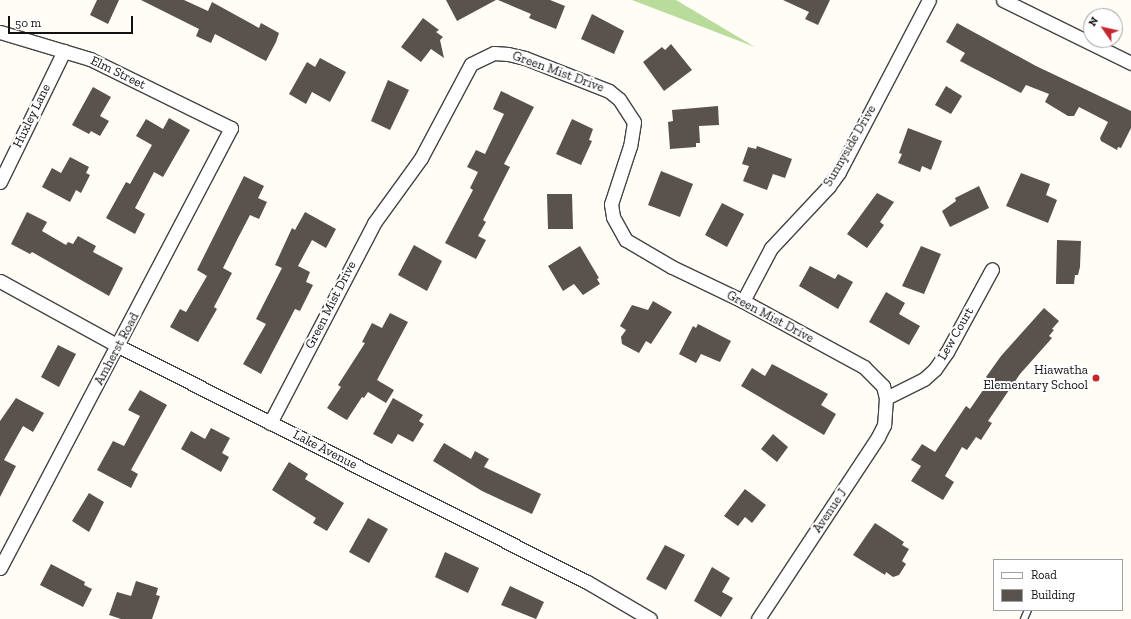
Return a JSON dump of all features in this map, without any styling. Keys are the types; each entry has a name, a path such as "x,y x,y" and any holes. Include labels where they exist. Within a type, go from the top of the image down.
{"street":[{"name":"Sunnyside Drive","path":"743,301 771,248 829,186 839,172 928,0"},
{"path":"1003,0 1131,63"},
{"name":"Elm Street","path":"0,32 90,59 231,128"},
{"name":"Huxley Lane","path":"0,182 64,51"},
{"name":"Green Mist Drive","path":"270,423 374,223 422,158 471,64 494,53 525,58 609,90 619,99 634,122 630,146 611,204 618,229 626,240 638,248 743,301 864,368 882,386 886,398"},
{"name":"Amherst Road","path":"0,568 118,346 231,128"},
{"name":"Lew Court","path":"886,398 924,379 935,369 948,352 992,269"},
{"name":"Lake Avenue","path":"0,281 118,346 587,582 650,619"},
{"name":"Avenue J","path":"758,619 878,437 885,419 886,398"}],"green space":[{"path":"632,0 676,0 755,47"}],"building":[{"path":"97,0 119,0 108,24 90,15"},
{"path":"141,0 184,0 208,11 212,2 259,28 261,23 279,33 266,61 215,34 211,43 196,36 199,29"},
{"path":"446,0 496,0 457,21"},
{"path":"498,0 550,0 565,6 556,29 529,18 531,14"},
{"path":"783,0 830,0 818,25 805,19 809,12"},
{"path":"592,14 624,31 614,54 581,39"},
{"path":"423,18 439,30 436,32 443,37 440,40 444,58 431,49 421,62 401,47"},
{"path":"957,23 1036,66 1131,111 1131,128 1121,148 1118,147 1117,150 1101,141 1100,138 1108,122 1079,107 1074,116 1068,116 1045,102 1049,94 1026,85 1021,93 960,61 965,53 946,42"},
{"path":"671,44 692,70 664,91 643,62 662,47 665,50"},
{"path":"320,58 346,72 330,102 312,92 306,104 289,94 307,62 315,67"},
{"path":"388,80 409,90 390,130 371,121"},
{"path":"946,86 962,96 951,114 935,105"},
{"path":"93,87 111,97 100,116 109,121 100,136 91,131 89,134 72,125"},
{"path":"501,91 534,107 504,164 510,167 483,220 486,222 478,236 486,240 476,259 445,243 473,190 470,188 478,172 467,167 476,150 485,154 504,114 493,109"},
{"path":"718,106 719,125 699,126 700,143 696,143 696,147 670,149 668,122 673,121 672,110"},
{"path":"169,118 190,130 163,177 154,172 135,208 145,214 135,234 106,218 126,182 130,184 152,145 136,136 146,119 163,129"},
{"path":"572,119 593,129 589,140 592,141 581,165 556,154"},
{"path":"908,128 942,141 931,170 922,166 920,172 898,163 902,154 899,153"},
{"path":"757,146 792,159 785,178 773,174 767,190 743,181 749,166 742,164 748,147 756,149"},
{"path":"70,157 89,167 86,173 90,175 81,193 76,190 70,202 42,187 52,168 61,173"},
{"path":"661,171 693,184 680,217 648,205"},
{"path":"1021,173 1050,184 1046,195 1057,200 1048,223 1006,206"},
{"path":"244,176 264,186 258,198 267,202 259,219 250,215 223,268 232,273 214,307 217,309 198,342 170,327 180,309 186,312 207,276 197,270"},
{"path":"979,186 989,208 950,227 942,211 956,201 955,198"},
{"path":"877,193 894,202 880,222 884,225 867,248 847,234"},
{"path":"547,194 572,194 573,229 548,229"},
{"path":"722,203 744,214 727,247 705,235"},
{"path":"27,212 47,222 42,231 66,245 68,242 73,244 78,236 96,246 93,252 123,268 109,296 32,252 30,254 11,244"},
{"path":"305,212 336,229 326,248 312,240 298,266 310,272 306,282 313,285 300,311 295,309 261,374 243,364 266,324 256,319 282,268 275,265 292,228 295,230"},
{"path":"1057,240 1081,241 1080,267 1078,275 1075,275 1074,284 1056,284"},
{"path":"414,245 442,261 427,291 398,275"},
{"path":"580,246 599,278 597,279 600,284 583,295 574,284 563,291 548,266"},
{"path":"921,246 941,254 924,294 902,286"},
{"path":"810,266 835,279 838,274 853,282 838,309 799,286"},
{"path":"886,292 905,303 899,314 920,326 909,345 869,322"},
{"path":"653,301 672,312 651,344 646,341 639,353 622,344 621,337 626,330 620,326 632,305 648,310"},
{"path":"1044,308 1059,321 1052,329 1054,330 1049,336 1052,338 1020,374 988,421 992,423 981,440 976,437 967,450 962,447 945,476 954,482 943,500 911,481 921,466 911,460 922,444 935,452 966,406 970,409 990,380 986,377 1001,356"},
{"path":"390,313 408,322 377,380 394,390 386,403 368,392 364,398 362,397 347,420 327,408 341,387 338,385 365,343 362,342 372,323 382,328"},
{"path":"698,324 731,341 720,362 701,354 696,363 679,354 693,326 696,328"},
{"path":"58,345 76,354 59,387 41,377"},
{"path":"772,364 828,394 821,405 836,414 824,435 741,386 752,368 765,376"},
{"path":"140,390 167,405 131,470 138,474 131,488 97,470 113,441 124,446 140,416 128,410"},
{"path":"16,398 44,413 33,432 23,426 4,460 16,466 0,497 0,421"},
{"path":"393,398 423,415 419,421 424,424 413,442 398,434 392,444 373,434"},
{"path":"211,428 230,438 222,453 229,457 221,472 181,449 191,431 205,439"},
{"path":"773,434 788,447 777,462 761,449"},
{"path":"444,443 471,459 475,451 489,459 484,467 541,494 532,514 482,491 433,461"},
{"path":"289,462 308,474 305,479 344,503 327,531 313,523 316,518 272,490"},
{"path":"745,489 766,505 752,523 745,517 738,526 724,516"},
{"path":"89,493 104,502 89,532 72,521"},
{"path":"368,518 388,529 369,563 349,552"},
{"path":"875,523 904,542 902,545 909,549 902,561 906,564 899,575 893,577 886,572 885,575 853,555"},
{"path":"665,545 685,555 666,590 646,579"},
{"path":"445,552 479,568 468,593 435,577"},
{"path":"51,564 85,582 84,585 92,589 83,607 40,585"},
{"path":"712,567 730,578 722,592 733,598 721,617 694,601"},
{"path":"136,581 158,588 156,595 160,596 152,619 121,619 109,615 117,592 131,596"},
{"path":"510,586 544,602 536,619 501,605"}],"place":[{"name":"Hiawatha Elementary School","path":"1096,378"}]}
